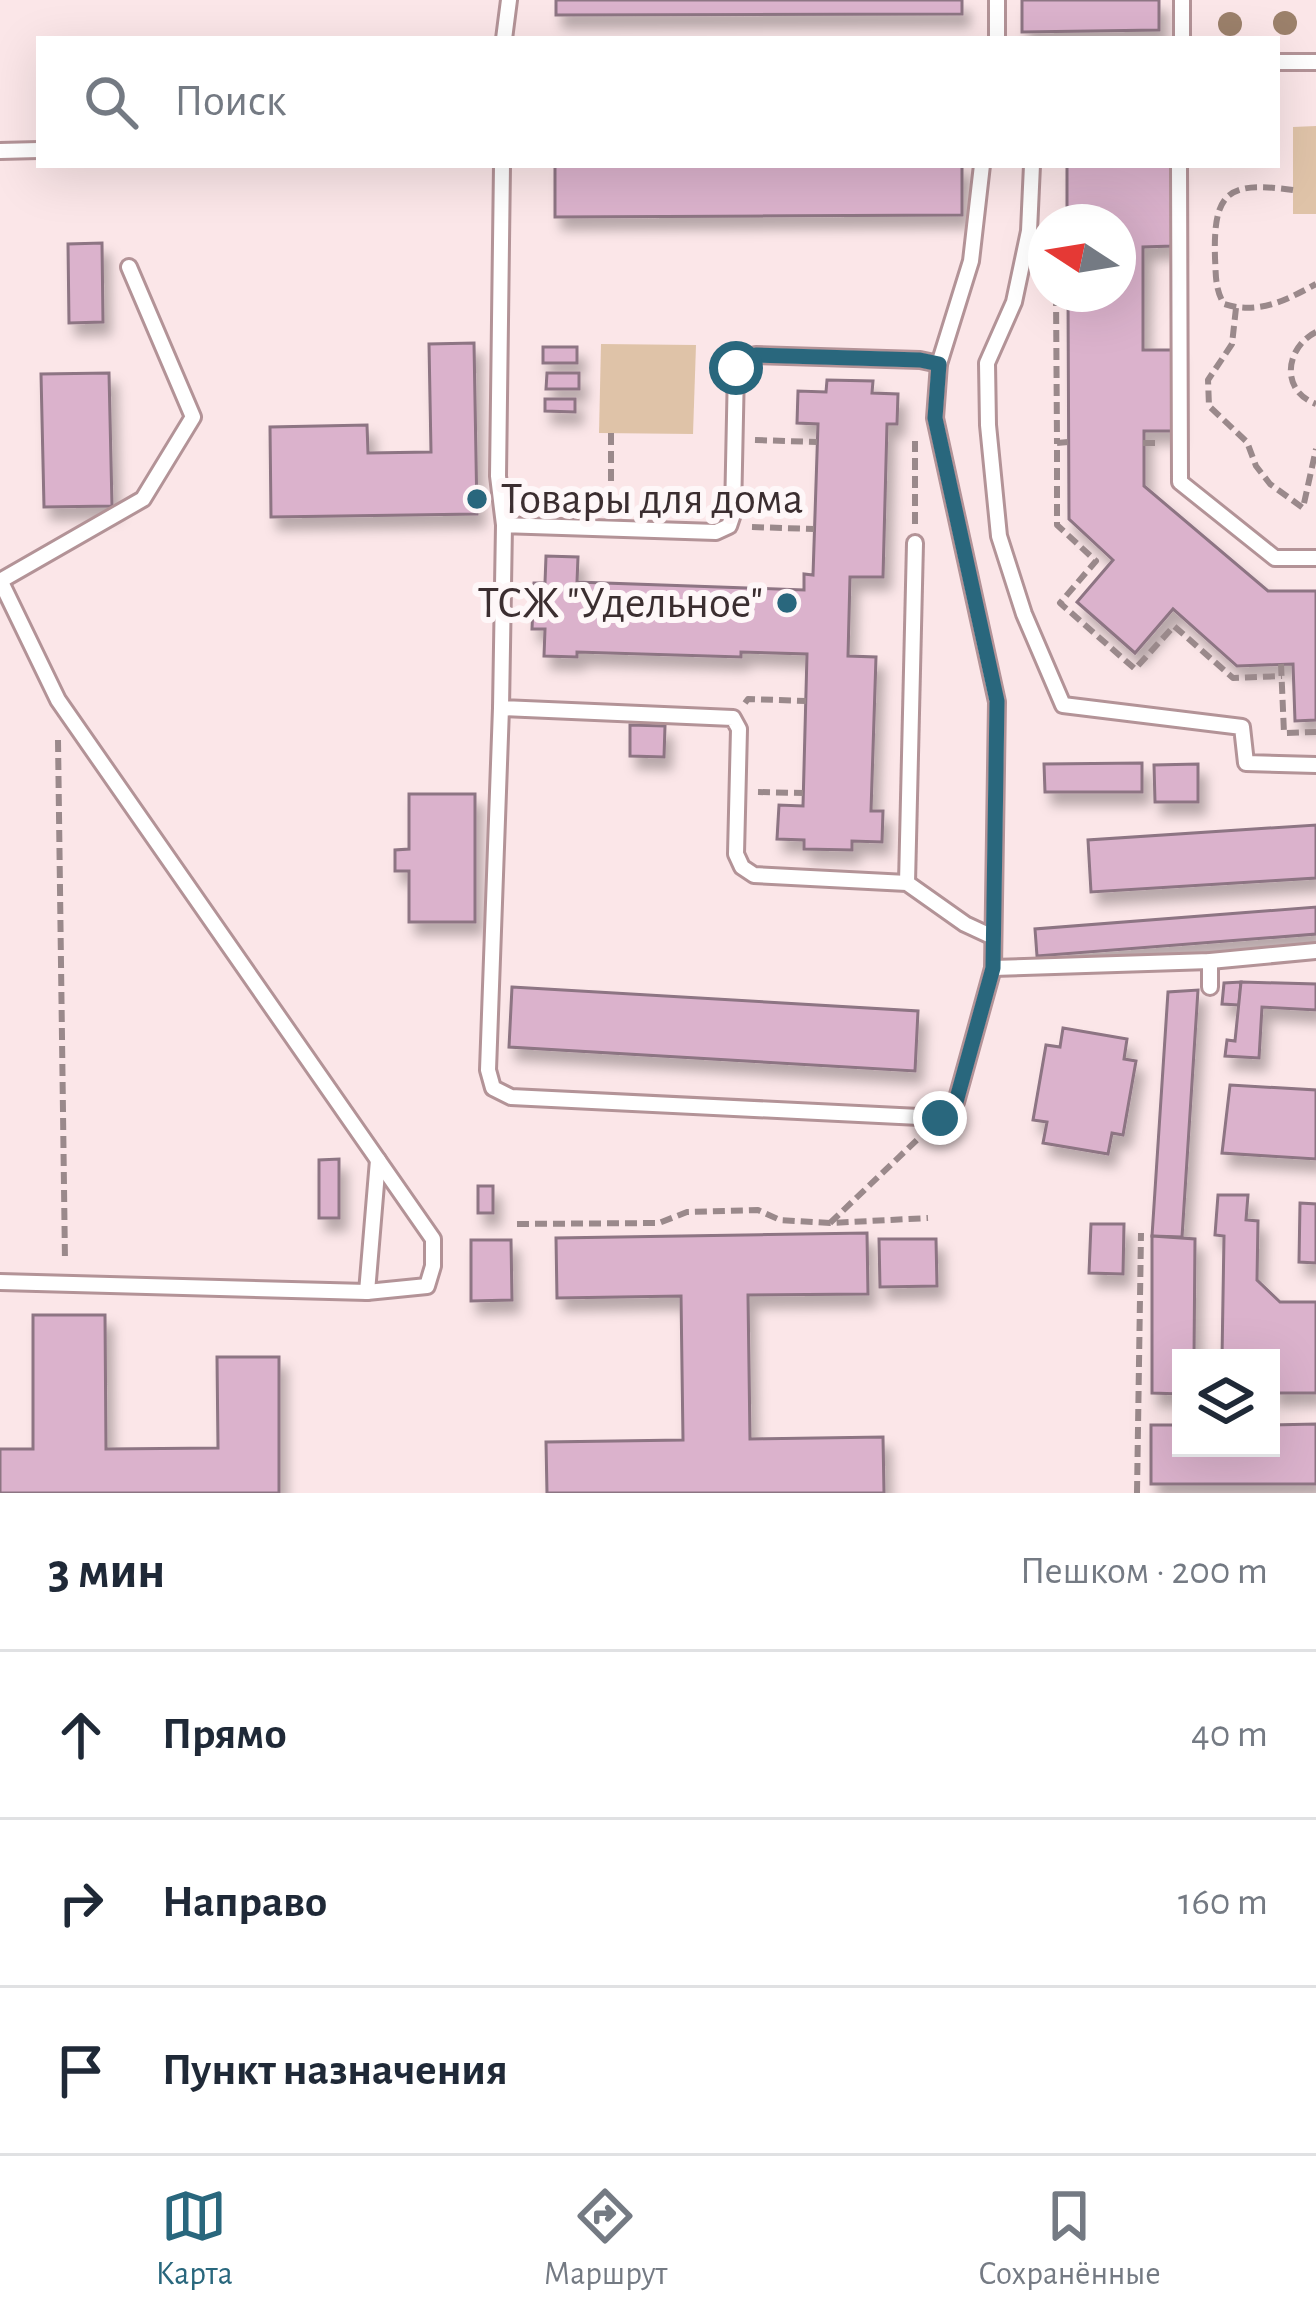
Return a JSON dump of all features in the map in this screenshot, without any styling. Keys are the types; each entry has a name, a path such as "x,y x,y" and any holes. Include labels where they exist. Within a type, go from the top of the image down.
{"lane":[{"path":"504,36 508,0"},
{"path":"997,0 997,36"},
{"path":"1182,0 1182,36"},
{"path":"1280,62 1316,62"},
{"path":"0,152 36,150"},
{"path":"502,168 498,476 505,525 488,1070 494,1088 511,1097 940,1118 956,1102 993,968 997,701 935,418 939,364 971,261 982,168"},
{"path":"1032,168 1029,231 1014,302 987,363 988,424 998,536 1024,614 1063,705 1242,727 1246,763 1316,766"},
{"path":"1179,168 1180,482 1275,558 1316,557"},
{"path":"0,1282 367,1292 427,1286 433,1266 434,1239 58,700 0,580 143,499 193,417 129,267"},
{"path":"505,525 716,532 729,526 736,368 743,358 939,364"},
{"path":"907,884 915,543"},
{"path":"501,708 733,718 740,729 736,854 742,867 754,875 907,884 993,937"},
{"path":"993,968 1210,961 1316,951"},
{"path":"1210,961 1210,987"},
{"path":"367,1292 378,1159"}],"path":[{"path":"1293,190 1254,184 1238,188 1218,212 1214,227 1217,292 1224,304 1236,308 1282,303 1316,284"},
{"path":"1236,308 1232,344 1208,380 1209,406 1247,442 1256,466 1270,484 1303,508 1316,449"},
{"path":"1056,312 1057,524 1096,561 1060,603 1136,669 1174,626 1233,678 1282,676"},
{"path":"1316,332 1296,346 1289,366 1293,385 1316,404"},
{"path":"610,433 612,529"},
{"path":"915,439 915,543"},
{"path":"734,451 753,440 817,442"},
{"path":"1057,442 1069,442"},
{"path":"729,526 814,529"},
{"path":"1281,664 1284,734 1316,732"},
{"path":"58,700 65,1283"},
{"path":"733,718 748,700 806,701"},
{"path":"738,802 746,791 803,793"},
{"path":"830,1223 940,1118"},
{"path":"517,1224 659,1222 687,1212 758,1210 780,1220 830,1223 928,1218"},
{"path":"1137,1493 1141,1233"}],"shaded area":[{"path":"1316,126 1316,214 1293,214 1293,127"},
{"path":"601,344 696,345 693,434 599,433"}],"building":[{"path":"556,0 962,0 962,14 556,15"},
{"path":"1022,0 1159,0 1159,30 1022,32"},
{"path":"555,168 962,168 962,215 555,217"},
{"path":"1067,168 1173,168 1173,246 1143,247 1143,350 1173,350 1173,431 1144,431 1144,486 1268,591 1316,591 1316,720 1295,721 1293,664 1237,666 1173,609 1135,653 1077,602 1113,560 1069,519 1068,312 1136,312 1136,204 1067,204"},
{"path":"102,243 103,322 69,323 68,244"},
{"path":"474,343 477,514 271,517 270,427 367,425 368,453 431,452 429,344"},
{"path":"543,347 577,347 577,363 543,363"},
{"path":"109,373 112,506 44,507 41,374"},
{"path":"547,373 579,373 579,389 546,389"},
{"path":"827,380 873,381 872,393 898,394 897,424 887,424 883,577 850,577 848,656 876,657 871,811 883,811 882,842 852,841 852,850 804,849 804,840 777,839 779,805 803,806 807,654 577,652 577,657 544,656 545,629 532,629 534,583 545,583 546,556 578,557 577,582 804,590 804,574 813,575 818,424 797,423 798,391 826,392"},
{"path":"545,399 575,399 575,412 545,411"},
{"path":"630,725 665,726 664,757 630,756"},
{"path":"1142,763 1142,792 1045,792 1044,764"},
{"path":"1198,764 1198,802 1155,802 1154,765"},
{"path":"409,794 475,794 475,922 409,922 409,871 395,871 395,850 409,849"},
{"path":"1316,825 1316,878 1091,892 1088,840"},
{"path":"1316,907 1316,934 1037,956 1035,929"},
{"path":"1241,982 1239,1005 1222,1004 1224,983"},
{"path":"1241,982 1316,984 1316,1010 1262,1007 1259,1058 1225,1056 1227,1040 1235,1041"},
{"path":"512,987 918,1011 915,1071 509,1047"},
{"path":"1198,990 1182,1237 1152,1236 1168,992"},
{"path":"1063,1028 1127,1039 1124,1059 1136,1061 1123,1135 1112,1133 1108,1154 1043,1143 1047,1122 1033,1120 1046,1045 1060,1047"},
{"path":"1230,1085 1316,1090 1316,1159 1222,1153"},
{"path":"339,1159 339,1218 319,1218 319,1160"},
{"path":"478,1186 493,1186 493,1213 478,1213"},
{"path":"1218,1195 1248,1195 1246,1220 1258,1221 1257,1280 1280,1302 1316,1302 1316,1393 1280,1393 1280,1349 1222,1349 1224,1236 1215,1235"},
{"path":"1300,1203 1316,1204 1316,1263 1299,1262"},
{"path":"1091,1224 1124,1224 1123,1274 1089,1273"},
{"path":"867,1233 868,1294 748,1295 750,1439 883,1437 884,1493 547,1493 546,1442 683,1440 681,1296 557,1298 556,1238"},
{"path":"1152,1236 1195,1239 1194,1349 1172,1349 1172,1394 1152,1393"},
{"path":"879,1239 936,1239 937,1286 880,1287"},
{"path":"471,1240 511,1240 512,1300 471,1301"},
{"path":"33,1315 105,1315 106,1449 218,1448 217,1357 279,1357 279,1493 0,1493 0,1449 33,1449"},
{"path":"1316,1424 1316,1484 1151,1484 1151,1425 1172,1425 1172,1457 1280,1457 1280,1425"}],"place":[{"name":"Товары для дома","path":"477,499"},
{"name":"ТСЖ \"Удельное\"","path":"787,603"}],"route":[{"path":"736,368 743,358 756,355 939,364 935,418 997,701 993,968 956,1102 940,1118"}]}
